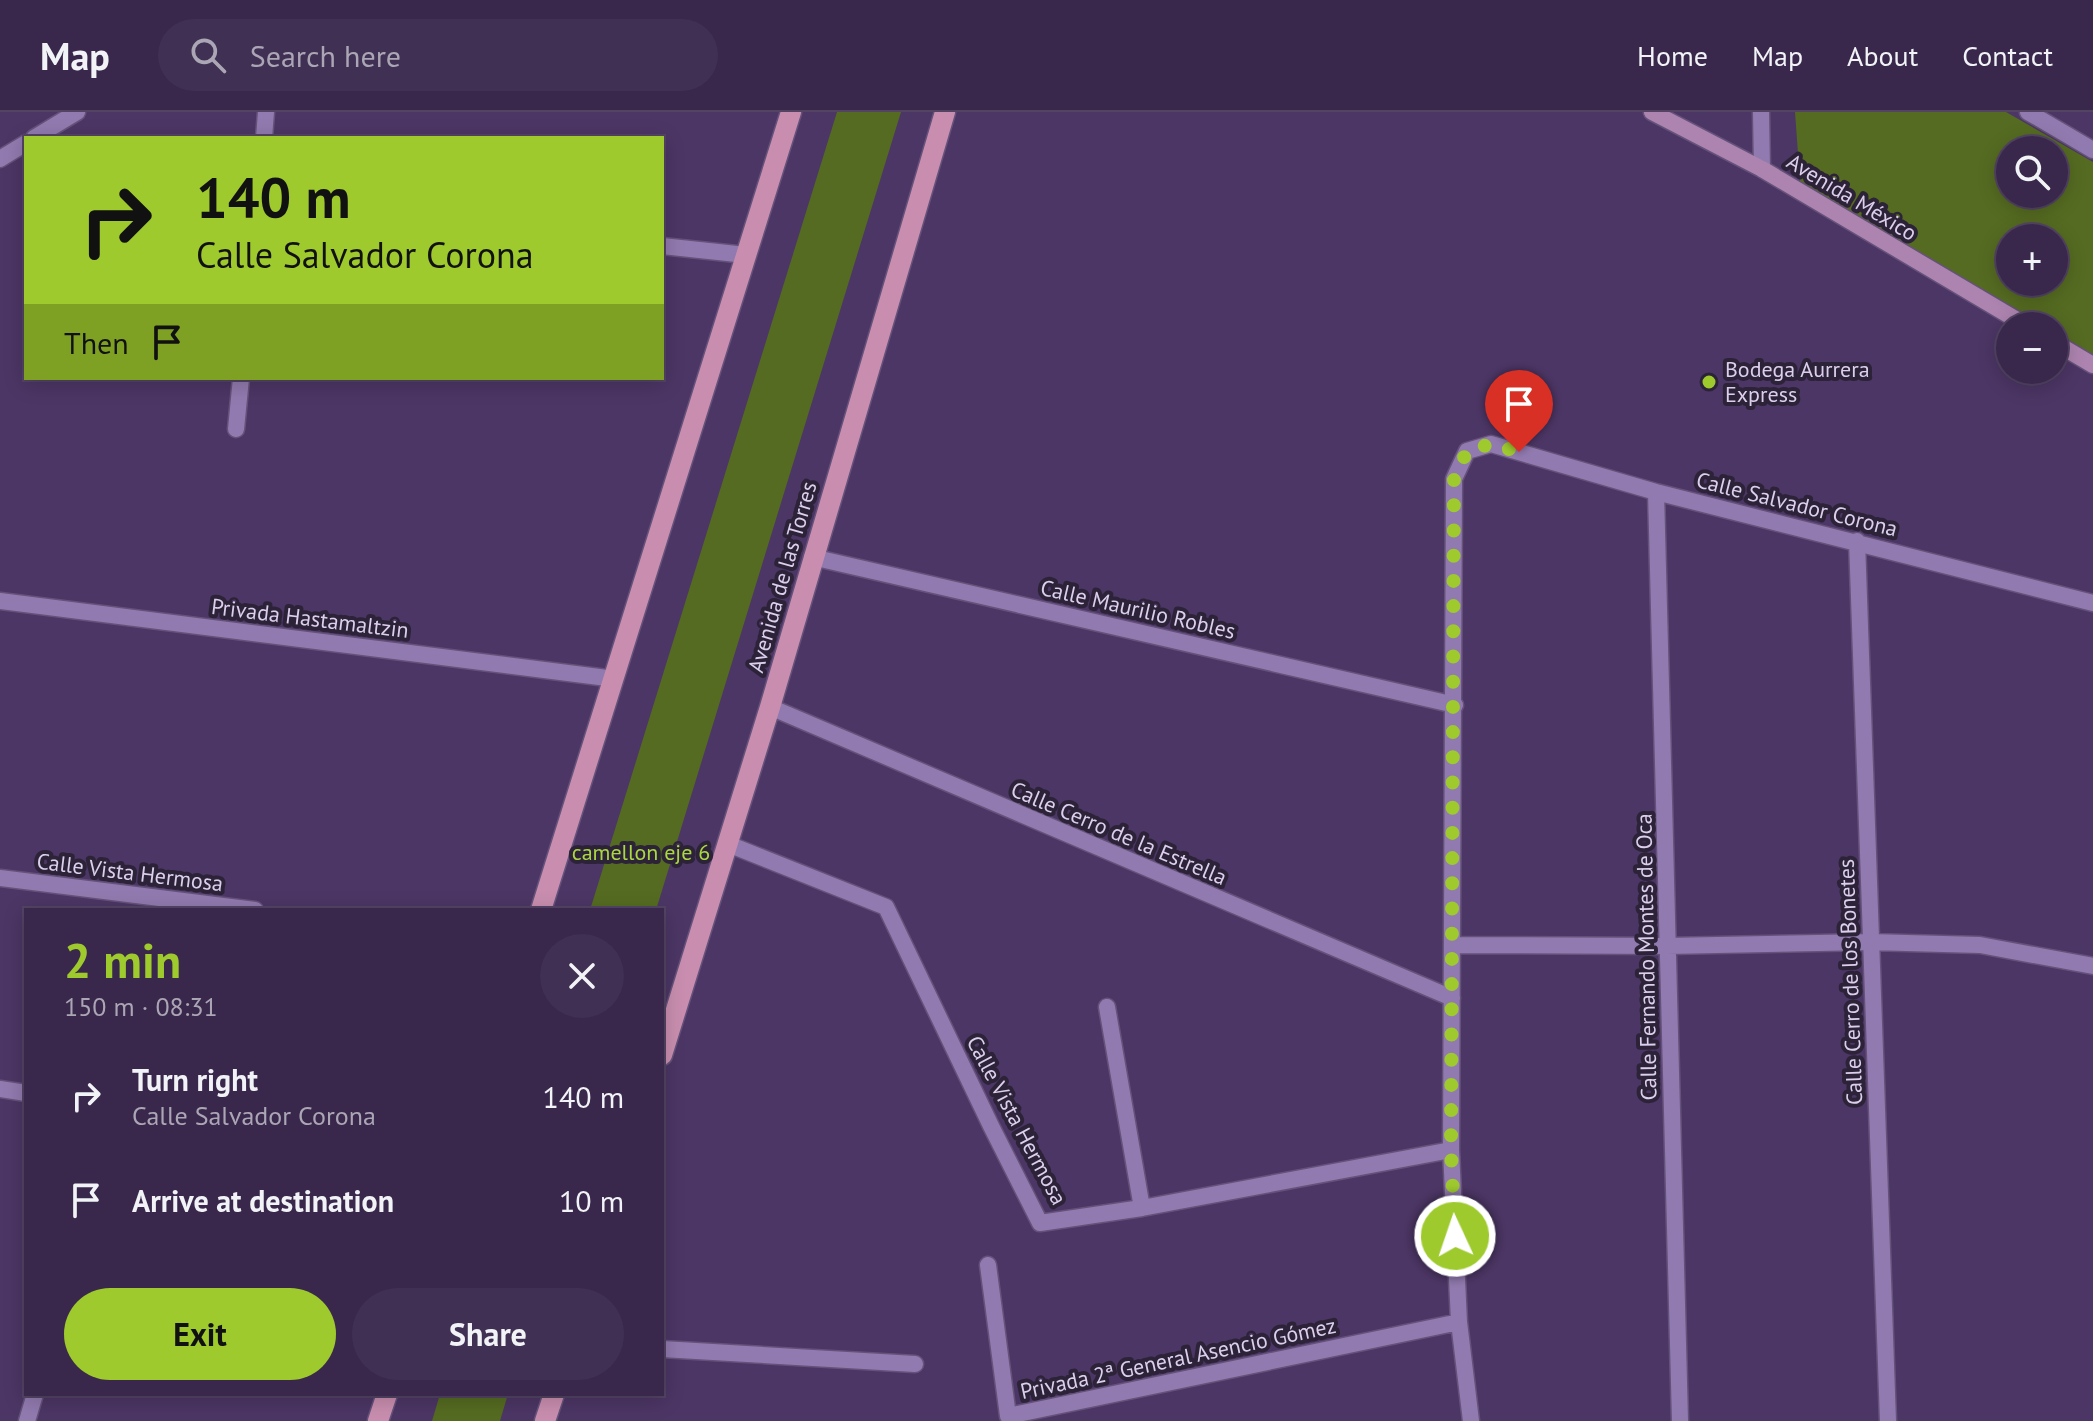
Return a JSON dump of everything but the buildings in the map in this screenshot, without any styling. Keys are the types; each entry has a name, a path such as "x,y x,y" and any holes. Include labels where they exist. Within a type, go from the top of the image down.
{"main road":[{"path":"542,908 791,112"},
{"name":"Avenida de las Torres","path":"664,1049 770,707 945,112"},
{"path":"378,1421 386,1396"},
{"path":"545,1421 553,1396"}],"street":[{"path":"37,136 77,112"},
{"path":"264,136 266,112"},
{"name":"Avenida México","path":"1652,112 1762,169 2003,312"},
{"path":"1761,112 1762,169"},
{"path":"2028,112 2093,150"},
{"path":"0,159 24,144"},
{"path":"664,246 746,255"},
{"path":"2068,350 2093,365"},
{"path":"236,429 241,380"},
{"name":"Calle Salvador Corona","path":"1455,705 1454,479 1467,451 1491,444 1656,492 2093,603"},
{"name":"Calle Fernando Montes de Oca","path":"1656,492 1680,1421"},
{"name":"Calle Cerro de los Bonetes","path":"1857,541 1888,1421"},
{"name":"Calle Maurilio Robles","path":"812,557 1455,705"},
{"name":"Privada Hastamaltzin","path":"0,601 615,679"},
{"path":"1455,705 1451,1150 1459,1322 1471,1421"},
{"name":"Calle Cerro de la Estrella","path":"770,707 1452,998"},
{"name":"Calle Vista Hermosa","path":"728,844 886,907 1040,1223 1142,1208 1451,1150"},
{"name":"Calle Vista Hermosa","path":"0,878 239,908"},
{"path":"1452,945 1667,946 1870,942 1980,945 2093,966"},
{"path":"1107,1007 1142,1208"},
{"path":"0,1089 24,1093"},
{"name":"Privada 2ª General Asencio Gómez","path":"988,1265 1008,1416 1459,1322"},
{"path":"664,1349 915,1364"},
{"path":"27,1421 34,1396"}],"green space":[{"name":"camellon eje 6","path":"837,112 901,112 657,908 591,908"},
{"path":"1795,112 2006,112 2048,136 1996,136 1996,208 2068,208 2068,148 2093,162 2093,360 2068,346 2068,312 2008,312 1801,195"},
{"path":"439,1396 507,1396 500,1421 432,1421"}],"place":[{"name":"Bodega Aurrera Express","path":"1709,382"}],"route":[{"path":"1455,1236 1451,1150 1454,479 1467,451 1491,444 1519,452"}]}
